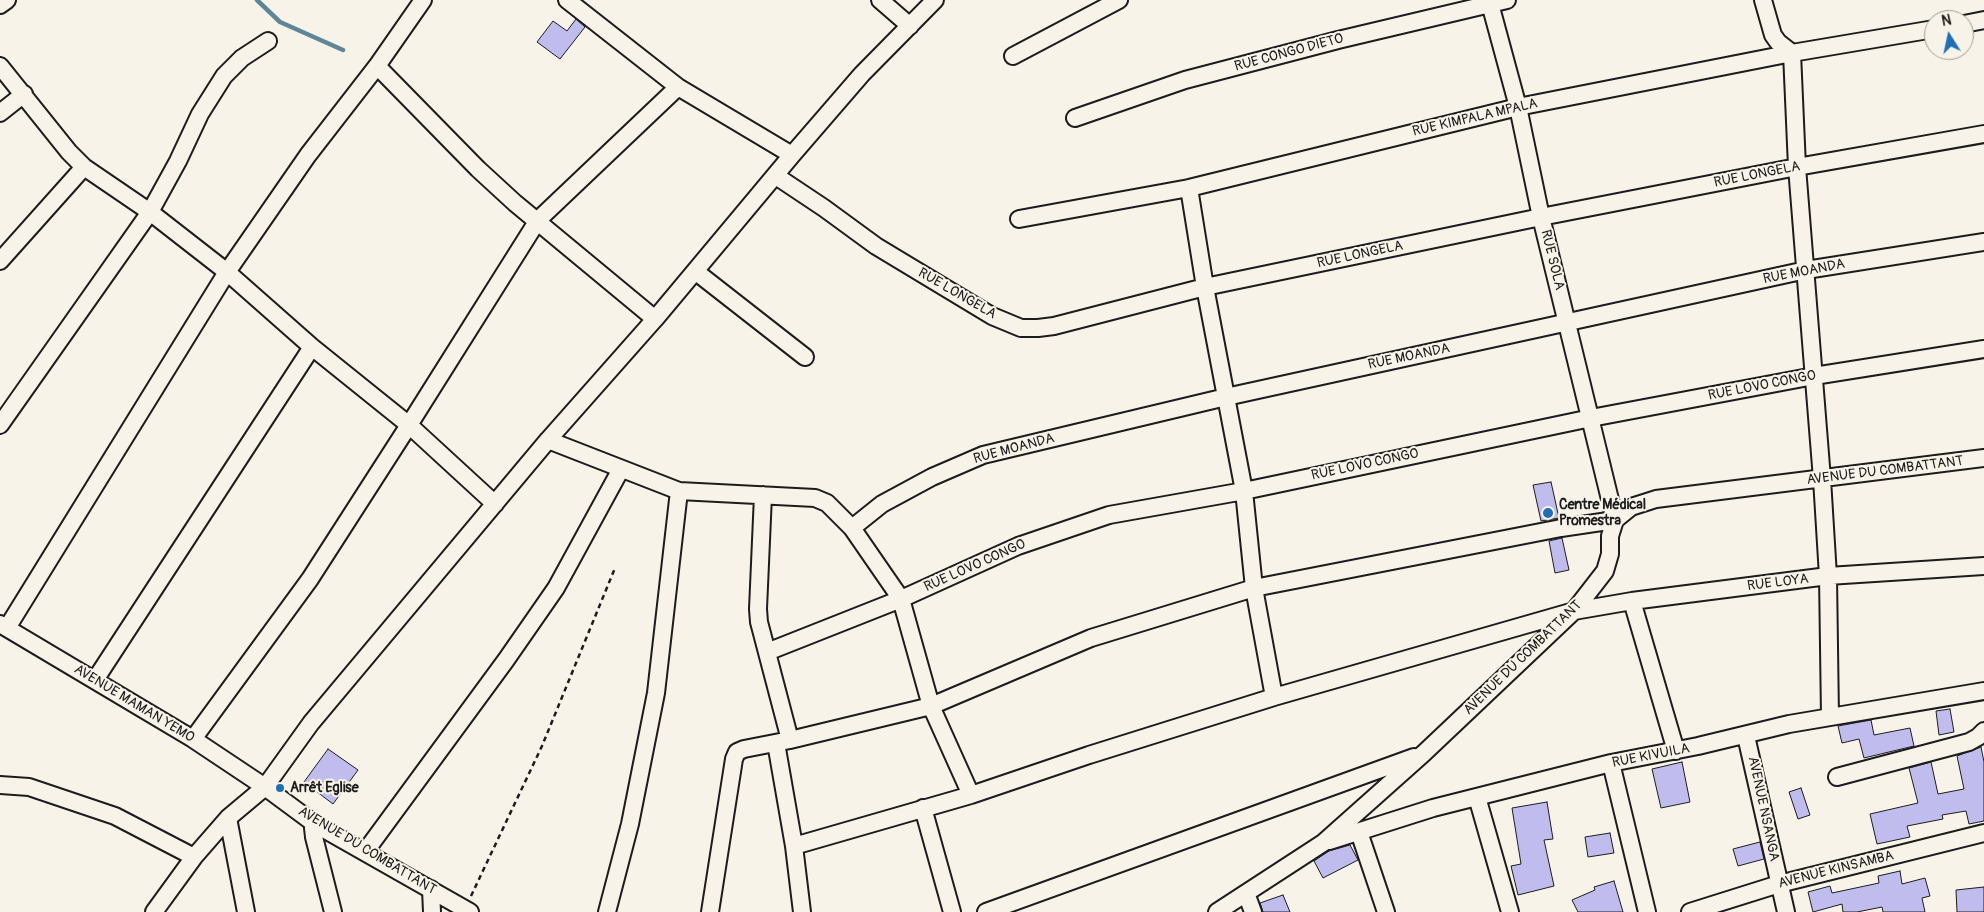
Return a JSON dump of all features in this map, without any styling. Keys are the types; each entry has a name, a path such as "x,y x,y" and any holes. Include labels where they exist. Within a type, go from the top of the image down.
{"street":[{"path":"0,5 7,0"},
{"path":"3,626 227,272 308,155 370,74 423,0"},
{"path":"567,0 678,87 792,154"},
{"path":"880,0 910,26"},
{"path":"154,912 194,857 228,818 265,787 311,723 548,440 655,319 776,176 792,154 862,74 935,0"},
{"path":"1013,56 1119,0"},
{"name":"RUE CONGO DIETO","path":"1075,118 1185,80 1490,2 1506,0"},
{"path":"1763,0 1773,34 1778,42 1792,53 1797,167 1828,576 1830,717"},
{"name":"RUE SOLA","path":"1490,2 1518,106 1541,217 1615,520"},
{"name":"RUE KIMPALA MPALA","path":"1019,219 1189,188 1518,106 1792,53 1924,31"},
{"path":"0,425 150,212 178,161 200,114 224,76 242,58 268,41"},
{"path":"0,66 69,152 84,167 150,212 227,272 312,347 410,425 495,504"},
{"path":"370,74 515,203 538,220 655,319"},
{"path":"193,739 310,579 410,425 538,220 678,87"},
{"path":"0,113 24,94"},
{"name":"RUE LONGELA","path":"776,176 876,246 992,316 1021,328 1054,326 1205,288 1541,217 1797,167 1984,134"},
{"path":"0,261 84,167"},
{"path":"1189,188 1205,288 1244,491 1254,588 1274,697"},
{"name":"RUE MOANDA","path":"852,528 882,504 932,477 983,455 1226,397 1806,270 1984,242"},
{"path":"695,271 805,357"},
{"path":"95,680 312,347"},
{"name":"RUE LOVO CONGO","path":"767,652 901,599 1018,546 1109,515 1244,491 1591,418 1814,376 1984,349"},
{"path":"548,440 679,491 815,498 826,503 852,528 901,599 931,706 971,795"},
{"name":"AVENUE DU COMBATTANT","path":"1217,912 1322,843 1424,753 1574,611 1605,571 1610,554 1610,536 1615,520 1631,507 1656,499 1984,458"},
{"path":"365,852 506,660 556,588 621,469"},
{"path":"607,912 630,824 656,693 679,491"},
{"path":"763,495 759,622 767,652 783,741 802,912"},
{"path":"710,912 734,759 738,752 744,749 931,706 1091,638 1254,588 1561,528 1615,520"},
{"name":"RUE LOYA","path":"794,846 971,795 1089,755 1274,697 1574,611 1632,601 1828,576 1984,566"},
{"path":"1632,601 1676,751"},
{"name":"AVENUE MAMAN YEMO","path":"3,626 193,739 265,787"},
{"name":"RUE KIVUILA","path":"1322,843 1433,808 1612,763 1746,736 1789,724 1984,691"},
{"path":"1837,777 1969,742 1984,731"},
{"name":"AVENUE NSANGA","path":"1746,736 1786,912"},
{"path":"986,912 1424,753"},
{"path":"1612,763 1647,912"},
{"path":"0,785 29,787 115,816 194,857"},
{"name":"AVENUE DU COMBATTANT","path":"265,787 315,824 467,910"},
{"path":"1477,797 1510,912"},
{"path":"923,808 952,912"},
{"path":"228,818 246,912"},
{"path":"315,824 313,828 314,836 333,912"},
{"path":"1359,832 1386,912"},
{"name":"AVENUE KINSAMBA","path":"1690,912 1779,884 1984,833"},
{"path":"431,889 432,912"},
{"path":"1246,893 1253,912"}],"path":[{"path":"467,910 542,746 616,568"}],"building":[{"path":"576,19 585,27 560,59 537,42 553,21 567,31"},
{"path":"1551,482 1559,518 1541,521 1533,485"},
{"path":"1562,538 1569,570 1555,573 1549,541"},
{"path":"1950,709 1954,732 1939,735 1936,711"},
{"path":"1871,720 1874,735 1910,728 1914,746 1864,758 1859,739 1842,743 1838,726"},
{"path":"1981,747 1984,762 1984,821 1969,824 1966,811 1942,815 1943,819 1907,826 1910,837 1877,844 1870,814 1918,803 1909,768 1931,762 1938,794 1964,789 1957,756"},
{"path":"328,749 358,770 333,804 304,782"},
{"path":"1682,762 1690,802 1661,808 1652,769"},
{"path":"1801,788 1810,815 1798,819 1789,792"},
{"path":"1547,802 1553,839 1544,840 1554,886 1518,895 1511,866 1521,864 1512,808"},
{"path":"1610,833 1614,853 1588,857 1585,837"},
{"path":"1760,842 1764,859 1738,866 1733,849"},
{"path":"1350,845 1358,860 1323,878 1314,861 1329,851"},
{"path":"1900,871 1902,884 1925,878 1930,896 1922,898 1925,912 1883,912 1882,907 1857,912 1843,912 1842,904 1813,912 1808,892 1830,886 1832,893 1879,883 1878,876"},
{"path":"1614,881 1623,912 1578,912 1572,900 1595,890 1594,887"},
{"path":"1984,887 1984,912 1957,912 1956,890"},
{"path":"1283,895 1290,912 1263,912 1260,903"}],"waterway":[{"path":"257,0 280,22 343,50"}],"place":[{"name":"Centre Médical Promestra","path":"1548,513"},
{"name":"Arrêt Eglise","path":"280,788"}]}
